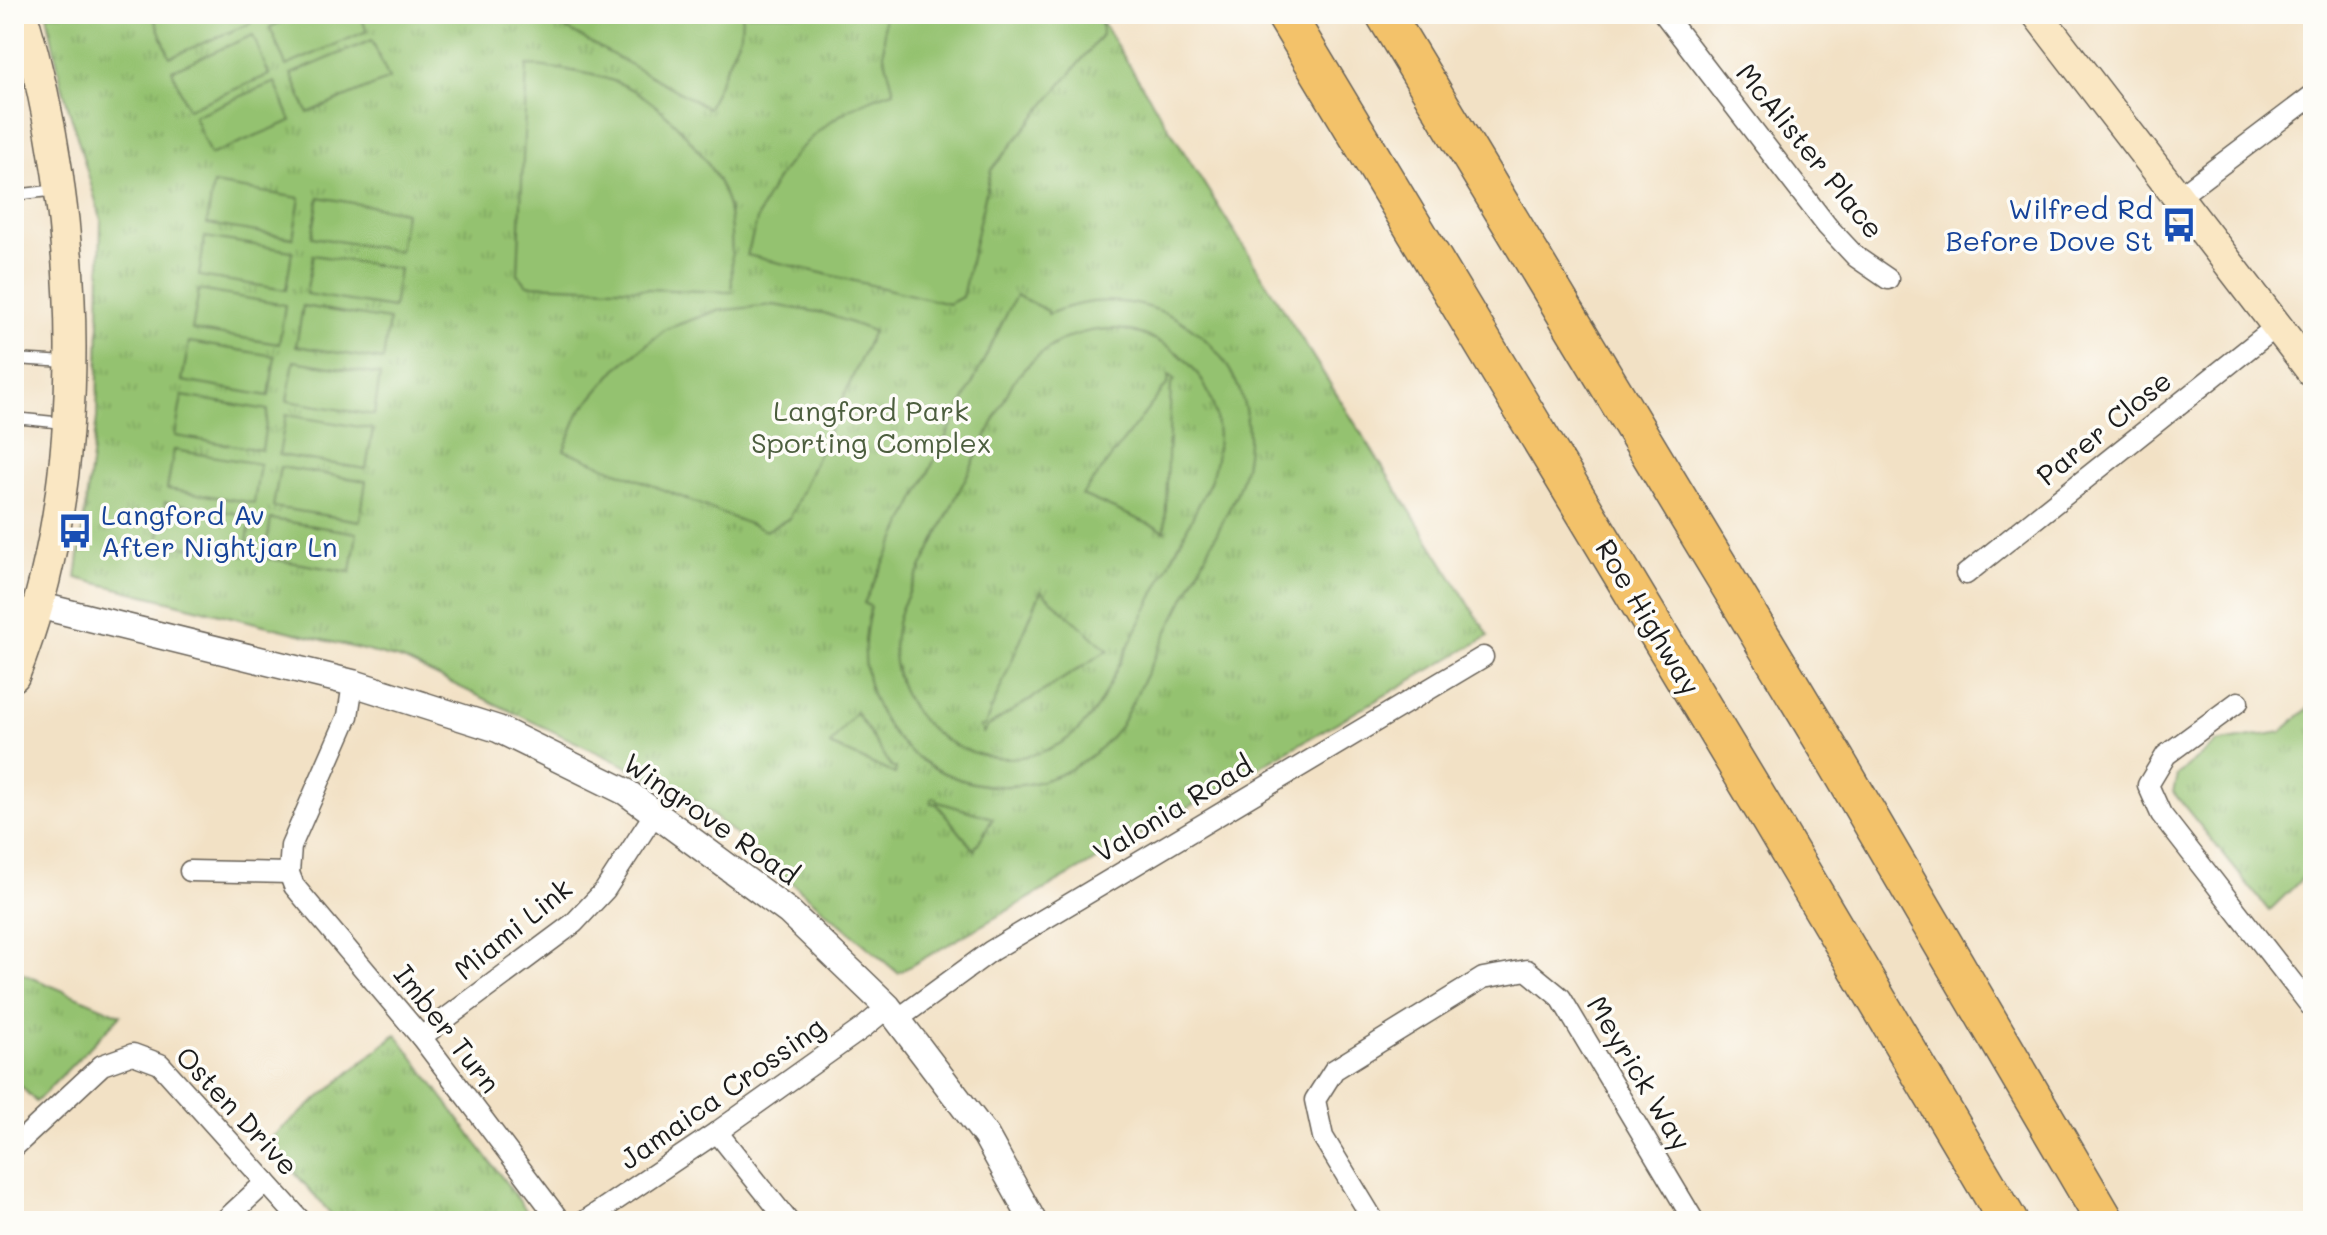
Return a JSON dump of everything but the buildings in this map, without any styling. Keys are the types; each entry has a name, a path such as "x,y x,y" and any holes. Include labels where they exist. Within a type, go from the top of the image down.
{"highway":[{"name":"Roe Highway","path":"1285,14 1763,807 2008,1221"},
{"path":"1385,14 1836,761 2105,1221"}],"main road":[{"path":"14,676 37,605 59,502 70,362 66,240 60,189 40,83 22,14"},
{"path":"2037,14 2313,373"}],"street":[{"name":"McAlister Place","path":"1664,14 1827,226 1856,257 1888,279"},
{"path":"2177,198 2313,95"},
{"name":"Parer Close","path":"1966,574 2277,326"},
{"name":"Wingrove Road","path":"37,605 353,683 498,729 626,792 789,912 893,1013 986,1136 1033,1221"},
{"name":"Valonia Road","path":"893,1013 991,951 1483,657"},
{"path":"190,871 289,873 291,846 348,716 353,683"},
{"path":"2238,702 2166,755 2148,785 2161,814 2313,1009"},
{"name":"Miami Link","path":"421,1037 574,923 605,890 655,813"},
{"name":"Imber Turn","path":"289,873 294,886 421,1037 560,1221"},
{"name":"Meyrick Way","path":"1374,1221 1323,1137 1315,1100 1334,1070 1483,978 1527,970 1561,998 1694,1221"},
{"name":"Jamaica Crossing","path":"585,1221 863,1028 893,1013"},
{"name":"Osten Drive","path":"14,1147 102,1065 133,1054 160,1064 301,1221"},
{"path":"717,1132 788,1221"},
{"path":"224,1221 266,1182"}],"lane":[{"path":"14,195 60,189"},
{"path":"14,359 70,362"},
{"path":"14,418 67,423"}],"green space":[{"name":"Langford Park Sporting Complex","path":"47,14 1097,14 1489,636 898,973 691,797 403,660 76,578 97,418 101,219 61,82"},
{"path":"164,14 247,14 251,23 170,57 154,18"},
{"path":"300,14 360,14 367,31 286,66 270,27"},
{"path":"540,14 742,14 741,33 708,108"},
{"path":"884,14 1093,14 1101,21 1102,35 991,170 962,297 949,304 747,255 762,207 799,150 832,120 851,108 894,91 884,55"},
{"path":"253,35 269,75 188,109 172,70"},
{"path":"372,40 389,79 308,113 291,74"},
{"path":"527,65 582,73 621,84 648,99 693,143 725,196 731,233 732,292 527,285 518,274"},
{"path":"275,82 291,121 210,155 194,116"},
{"path":"213,184 300,198 293,238 207,224"},
{"path":"319,197 405,212 399,251 312,237"},
{"path":"205,237 292,251 286,290 199,276"},
{"path":"313,255 399,269 393,308 306,294"},
{"path":"199,290 285,305 279,344 192,330"},
{"path":"1016,295 1048,311 1048,314 1092,302 1135,304 1173,317 1206,340 1230,371 1245,408 1247,450 1236,495 1121,725 1080,763 1034,783 987,785 943,772 905,746 878,709 865,662 871,607 864,603","holes":["1118,329 1145,335 1169,347 1188,362 1203,382 1213,404 1217,455 1210,482 1104,695 1075,733 1039,753 1000,758 962,748 929,727 905,696 894,656 901,609 1013,382 1046,350 1072,336"]},
{"path":"773,305 824,313 873,331 790,518 766,531 564,450 579,413 616,369 666,329 716,311"},
{"path":"303,306 389,320 383,360 296,346"},
{"path":"189,342 275,356 269,396 182,381"},
{"path":"294,361 380,375 374,415 287,401"},
{"path":"1169,375 1175,380 1171,384 1165,531 1082,495 1168,383"},
{"path":"182,396 268,410 262,450 175,436"},
{"path":"286,415 373,429 366,469 279,455"},
{"path":"174,450 260,464 254,503 167,489"},
{"path":"280,467 366,481 360,521 273,507"},
{"path":"165,502 251,516 245,556 158,542"},
{"path":"271,519 357,533 351,572 264,558"},
{"path":"1041,591 1108,650 987,727 983,733 980,727 985,725"},
{"path":"2313,704 2313,868 2269,911 2173,792 2177,775 2216,743 2281,732"},
{"path":"856,712 892,768 896,768 895,774 830,745"},
{"path":"932,798 993,818 974,850 937,804 931,803"},
{"path":"14,970 121,1015 36,1102 14,1079"},
{"path":"396,1034 529,1214 527,1221 337,1221 267,1141"}],"place":[{"name":"Wilfred Rd Before Dove St","path":"2179,225"},
{"name":"Langford Av After Nightjar Ln","path":"75,531"}]}
